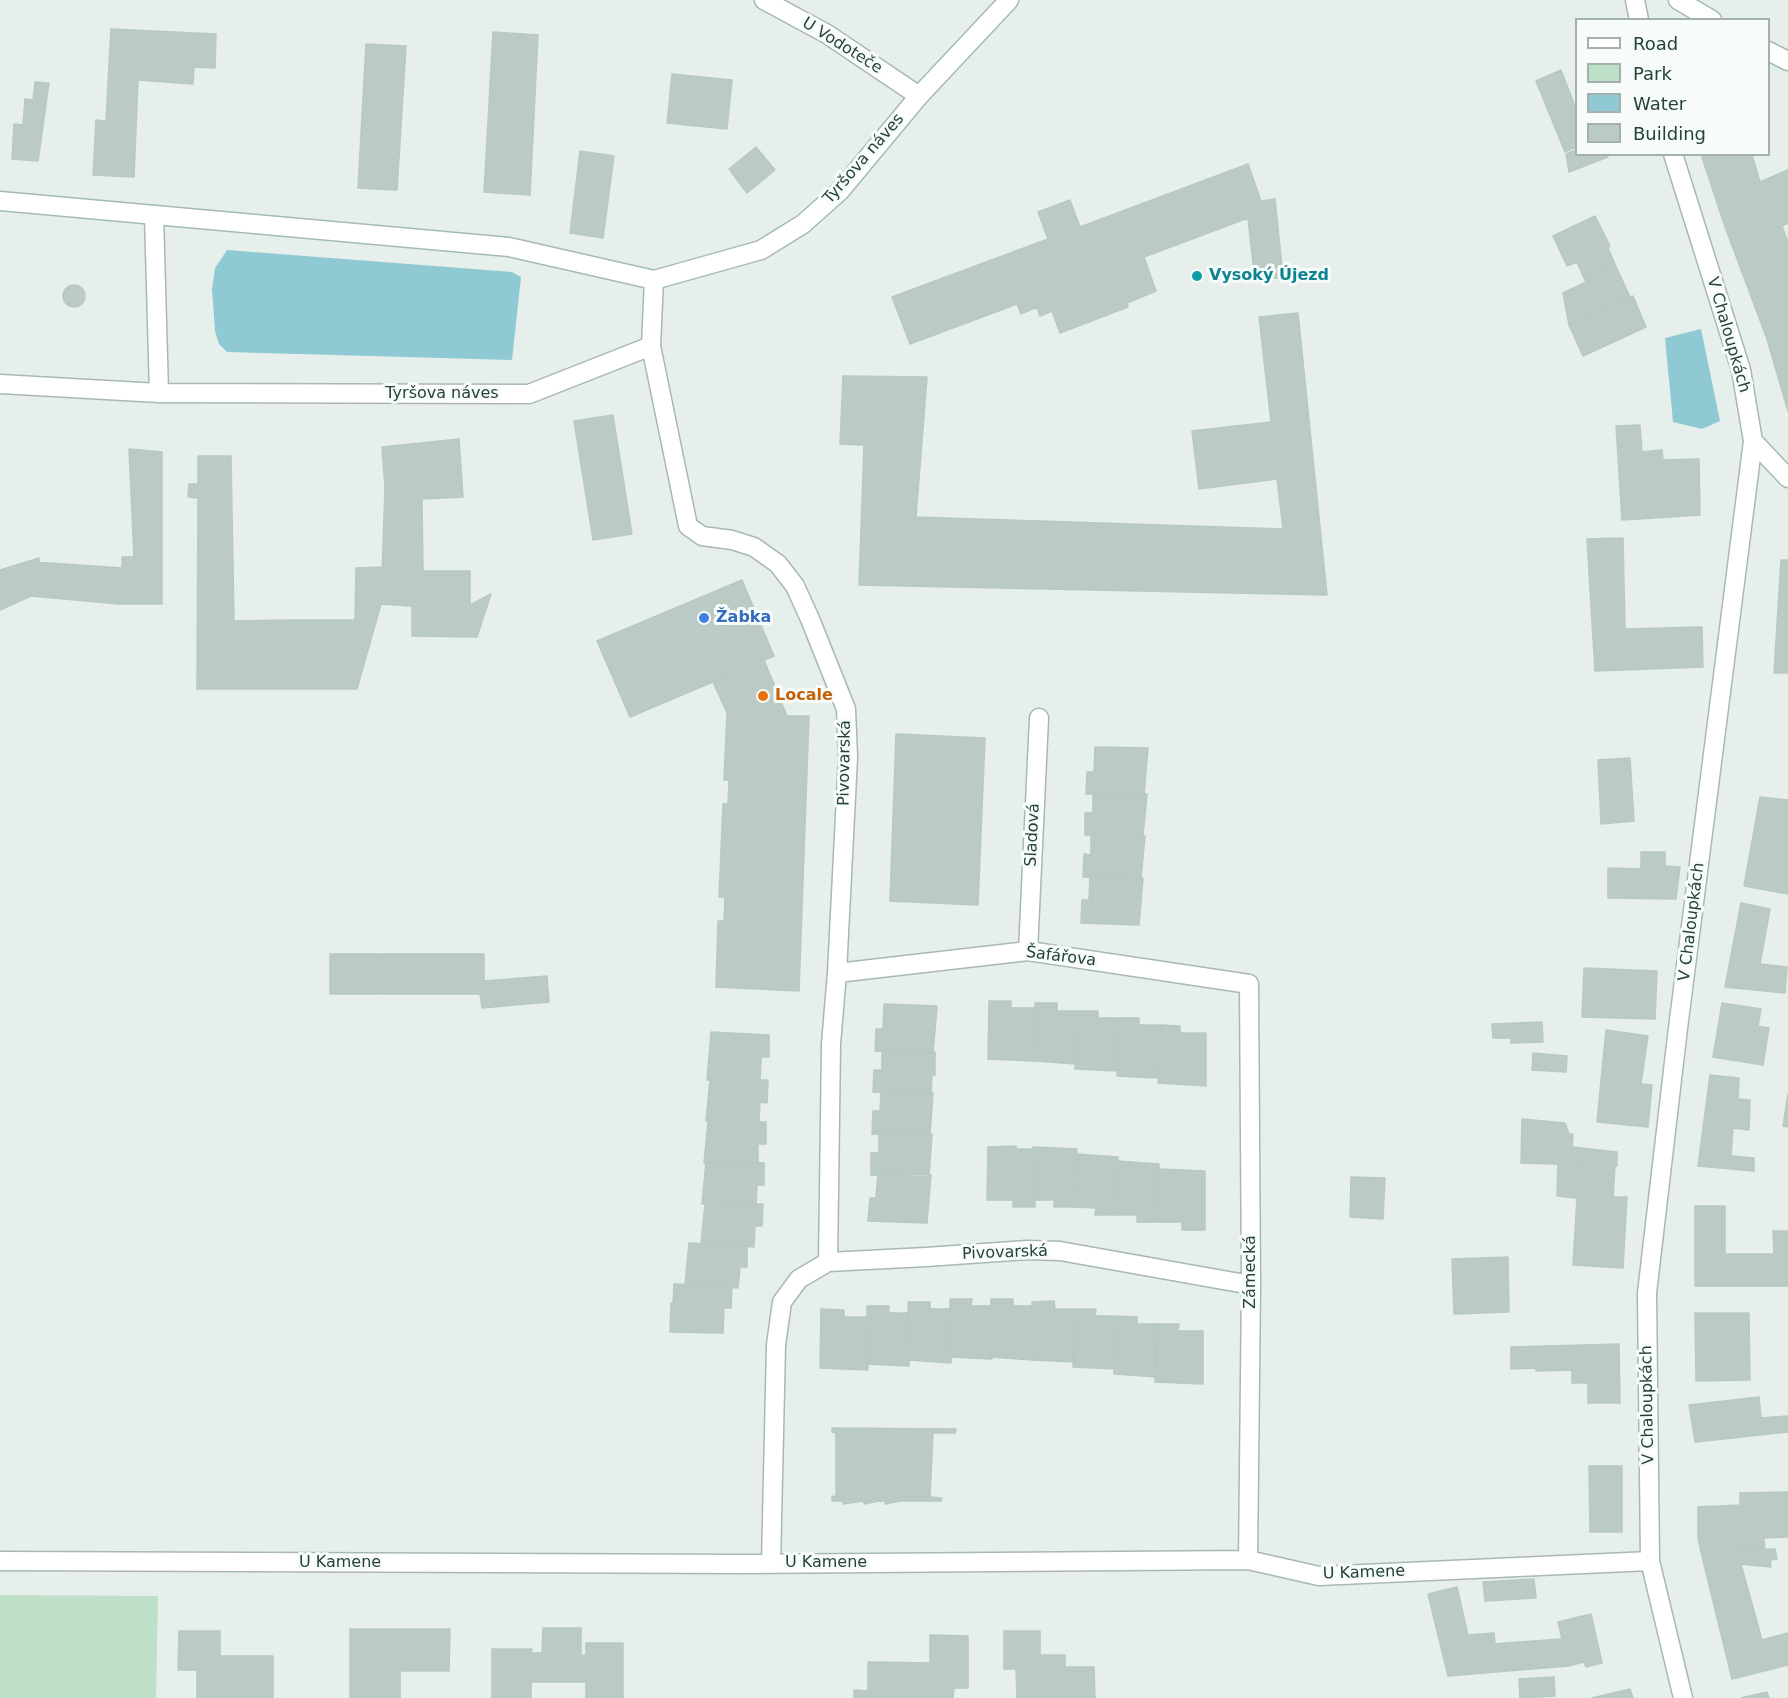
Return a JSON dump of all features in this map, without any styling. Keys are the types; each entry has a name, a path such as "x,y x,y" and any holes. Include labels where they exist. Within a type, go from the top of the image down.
{"street":[{"name":"U Vodoteče","path":"764,0 827,34 919,96"},
{"name":"Tyršova náves","path":"0,201 509,248 654,280 761,250 803,224 840,192 919,96 1009,0"},
{"path":"1635,0 1639,18"},
{"path":"1678,0 1709,18"},
{"path":"1770,52 1788,61"},
{"name":"V Chaloupkách","path":"1674,156 1741,370 1753,441 1678,1028 1647,1293 1650,1561 1683,1698"},
{"path":"154,215 159,393"},
{"path":"651,346 654,280"},
{"name":"Tyršova náves","path":"0,384 159,393 529,394 651,346"},
{"name":"Pivovarská","path":"651,346 688,526 702,536 732,540 754,547 778,564 795,586 803,603 846,709 848,757 831,1044 828,1262"},
{"path":"1753,441 1788,478"},
{"name":"Sladová","path":"1028,951 1039,718"},
{"name":"Šafářova","path":"837,973 1028,951 1249,984"},
{"name":"Zámecká","path":"1248,1560 1251,1285 1249,984"},
{"name":"Pivovarská","path":"771,1564 776,1345 782,1302 799,1279 828,1262 1027,1250 1060,1251 1251,1285"},
{"name":"U Kamene","path":"0,1561 771,1564 1248,1560 1319,1575 1650,1561"}],"green space":[{"path":"0,1595 158,1596 156,1698 0,1698"}],"water":[{"path":"227,250 512,272 521,277 512,360 227,352 219,344 215,331 212,289 215,268"},
{"path":"1701,329 1720,421 1702,429 1673,422 1665,338"}],"building":[{"path":"111,29 216,34 215,68 194,67 193,84 138,80 134,177 93,175 96,120 106,121"},
{"path":"493,32 538,35 530,195 484,192"},
{"path":"366,44 406,46 397,190 358,188"},
{"path":"1561,70 1575,106 1575,147 1565,152 1536,81"},
{"path":"672,74 732,80 727,129 667,123"},
{"path":"35,82 49,83 38,161 12,159 14,124 23,125 25,99 33,100"},
{"path":"756,147 775,170 747,193 729,169"},
{"path":"1575,150 1575,156 1608,157 1569,172 1566,154"},
{"path":"580,151 614,156 603,238 570,233"},
{"path":"1702,156 1752,156 1760,182 1788,170 1788,223 1770,209 1724,224"},
{"path":"1248,164 1261,201 1275,199 1283,277 1255,281 1248,218 1144,257 1156,291 1127,303 1128,307 1060,333 1052,311 1040,316 1037,307 1021,314 1017,304 910,344 892,297 1048,239 1038,212 1070,200 1080,227"},
{"path":"1770,209 1788,223 1782,226 1788,242 1788,331 1767,339 1724,224"},
{"path":"1595,216 1610,246 1608,248 1614,262 1583,276 1577,262 1567,266 1553,236"},
{"path":"1614,262 1630,297 1569,325 1563,293 1586,282 1583,276"},
{"path":"74,285 82,288 85,296 82,304 74,307 66,304 63,296 66,288"},
{"path":"1633,296 1646,327 1583,356 1569,325"},
{"path":"1298,313 1327,595 859,585 864,445 840,444 843,376 927,377 916,517 1283,529 1277,479 1199,489 1192,431 1271,422 1259,317"},
{"path":"1788,331 1788,411 1767,339"},
{"path":"613,415 632,534 593,540 574,421"},
{"path":"1640,425 1642,452 1662,450 1663,460 1699,459 1700,515 1622,520 1616,426"},
{"path":"459,439 463,497 422,499 423,571 470,571 470,605 491,594 477,637 412,636 412,606 381,604 385,488 382,447"},
{"path":"129,449 162,452 162,604 119,604 31,596 34,562 122,568 122,557 134,557"},
{"path":"198,456 231,456 234,621 290,620 277,689 197,689 198,498 188,497 189,484 198,484"},
{"path":"1623,538 1625,629 1702,627 1703,667 1595,671 1587,539"},
{"path":"39,558 39,562 34,562 31,596 0,610 0,570"},
{"path":"1781,560 1788,560 1788,673 1774,673"},
{"path":"382,567 381,604 357,689 277,689 290,620 355,620 356,568"},
{"path":"742,580 774,656 630,717 597,641"},
{"path":"764,660 787,716 809,716 799,991 716,987 718,921 724,921 725,897 719,897 723,804 728,804 729,780 724,780 727,713 713,682"},
{"path":"896,734 985,738 978,905 890,901"},
{"path":"1095,747 1148,748 1144,795 1086,794 1087,772 1094,772"},
{"path":"1630,758 1634,821 1601,824 1598,760"},
{"path":"1093,793 1147,794 1143,836 1085,835 1085,813 1093,813"},
{"path":"1760,797 1788,800 1788,894 1744,886"},
{"path":"1091,835 1145,836 1141,878 1083,877 1084,854 1091,855"},
{"path":"1641,852 1665,852 1665,866 1680,867 1676,899 1608,898 1608,868 1641,869"},
{"path":"1090,876 1143,878 1139,925 1081,923 1082,900 1089,900"},
{"path":"1741,903 1770,909 1760,964 1787,967 1785,993 1725,987"},
{"path":"330,954 380,954 379,994 330,994"},
{"path":"380,954 484,954 484,981 547,976 549,1002 482,1008 480,994 379,994"},
{"path":"1584,968 1657,971 1655,1019 1582,1017"},
{"path":"989,1001 1011,1001 1011,1008 1036,1008 1035,1061 988,1059"},
{"path":"1035,1003 1057,1003 1057,1011 1077,1011 1076,1064 1035,1061"},
{"path":"1722,1003 1761,1009 1758,1026 1769,1028 1763,1065 1713,1057"},
{"path":"884,1004 937,1006 933,1053 875,1051 876,1029 883,1029"},
{"path":"1077,1011 1098,1011 1098,1018 1118,1018 1118,1071 1075,1069"},
{"path":"1118,1018 1139,1018 1139,1025 1160,1025 1159,1078 1117,1076"},
{"path":"1542,1022 1543,1042 1511,1043 1511,1038 1493,1038 1492,1024"},
{"path":"1160,1025 1180,1026 1180,1033 1206,1033 1206,1086 1158,1083"},
{"path":"1606,1030 1648,1036 1641,1084 1601,1080"},
{"path":"711,1032 769,1035 769,1057 761,1057 760,1081 707,1080"},
{"path":"882,1051 935,1052 935,1075 932,1075 931,1094 873,1092 874,1070 882,1070"},
{"path":"1533,1053 1567,1056 1566,1072 1532,1070"},
{"path":"1710,1075 1739,1078 1738,1099 1750,1100 1749,1130 1733,1128 1731,1156 1754,1158 1754,1171 1698,1166"},
{"path":"710,1080 768,1080 767,1103 760,1102 759,1122 706,1121"},
{"path":"1601,1080 1652,1085 1648,1127 1597,1122"},
{"path":"881,1092 933,1093 930,1135 872,1134 873,1111 880,1111"},
{"path":"1788,1094 1788,1127 1783,1126"},
{"path":"1522,1119 1565,1123 1569,1134 1573,1134 1572,1147 1617,1152 1617,1166 1521,1163"},
{"path":"708,1121 766,1122 766,1144 758,1144 758,1163 704,1163"},
{"path":"879,1133 932,1134 929,1177 871,1175 871,1153 879,1153"},
{"path":"1016,1146 1016,1149 1035,1149 1035,1207 1013,1207 1013,1200 987,1200 988,1147"},
{"path":"1033,1147 1077,1149 1075,1207 1054,1207 1054,1200 1035,1200"},
{"path":"1076,1154 1118,1157 1117,1215 1095,1215 1096,1208 1075,1207"},
{"path":"1117,1161 1159,1164 1158,1222 1137,1222 1137,1215 1117,1215"},
{"path":"706,1162 764,1163 764,1185 757,1185 756,1205 702,1204"},
{"path":"1558,1164 1615,1166 1613,1197 1627,1197 1623,1268 1573,1265 1577,1198 1557,1196"},
{"path":"1158,1169 1205,1171 1205,1230 1182,1230 1182,1222 1158,1222"},
{"path":"878,1174 931,1175 927,1223 868,1221 870,1198 876,1198"},
{"path":"1351,1177 1385,1178 1383,1219 1350,1217"},
{"path":"705,1204 763,1204 762,1226 755,1226 754,1247 701,1244"},
{"path":"1695,1206 1725,1206 1725,1254 1774,1254 1773,1231 1788,1231 1788,1286 1695,1286"},
{"path":"689,1243 747,1246 747,1267 740,1267 738,1288 685,1285"},
{"path":"1508,1257 1509,1312 1454,1314 1452,1259"},
{"path":"674,1284 732,1287 731,1308 724,1308 723,1333 670,1332"},
{"path":"950,1299 972,1299 971,1306 992,1306 992,1359 950,1357"},
{"path":"991,1299 1013,1299 1013,1306 1033,1306 1033,1360 991,1357"},
{"path":"1054,1301 1055,1309 1074,1309 1074,1362 1033,1360 1032,1302"},
{"path":"908,1302 930,1302 930,1309 950,1309 951,1363 909,1360"},
{"path":"867,1306 889,1306 889,1313 909,1313 909,1366 867,1364"},
{"path":"821,1309 844,1310 844,1317 867,1317 868,1370 820,1368"},
{"path":"1074,1309 1096,1309 1095,1316 1115,1316 1116,1369 1073,1367"},
{"path":"1695,1313 1749,1313 1750,1380 1696,1381"},
{"path":"1115,1316 1137,1317 1137,1324 1157,1324 1157,1377 1114,1374"},
{"path":"1157,1324 1179,1324 1178,1331 1203,1331 1203,1384 1155,1382"},
{"path":"1619,1344 1620,1403 1588,1403 1588,1383 1572,1383 1572,1370 1511,1369 1511,1347"},
{"path":"1759,1397 1761,1418 1787,1416 1788,1432 1695,1442 1689,1405"},
{"path":"832,1428 956,1429 955,1433 933,1433 930,1497 942,1498 941,1501 901,1501 885,1504 886,1501 879,1501 864,1504 864,1501 843,1504 843,1501 832,1501 832,1496 836,1497 836,1433 832,1432"},
{"path":"1589,1466 1622,1466 1622,1532 1590,1532"},
{"path":"1788,1492 1788,1537 1764,1538 1765,1550 1701,1552 1698,1538 1698,1507 1740,1505 1740,1493"},
{"path":"1775,1549 1777,1559 1770,1560 1771,1567 1741,1564 1762,1640 1788,1633 1788,1665 1732,1679 1701,1552"},
{"path":"1534,1579 1536,1598 1485,1601 1483,1582"},
{"path":"1457,1587 1468,1635 1494,1633 1495,1644 1506,1643 1508,1671 1448,1676 1428,1594"},
{"path":"1591,1614 1602,1663 1586,1667 1584,1662 1568,1666 1508,1671 1506,1643 1562,1639 1558,1622"},
{"path":"543,1628 581,1628 581,1656 586,1655 586,1643 623,1643 623,1698 586,1698 586,1682 531,1682 531,1698 492,1698 492,1649 532,1649 531,1653 542,1653"},
{"path":"350,1629 450,1629 449,1671 400,1671 400,1698 350,1698"},
{"path":"179,1631 220,1631 220,1656 273,1656 273,1698 197,1698 197,1670 178,1670"},
{"path":"1004,1631 1040,1631 1040,1655 1065,1655 1065,1667 1094,1667 1095,1698 1017,1698 1016,1669 1004,1669"},
{"path":"930,1635 968,1636 968,1688 954,1688 953,1698 854,1698 854,1690 868,1691 868,1662 930,1663"},
{"path":"1554,1677 1555,1696 1520,1698 1519,1679"},
{"path":"1630,1689 1633,1698 1592,1698"},
{"path":"1767,1692 1769,1698 1741,1698"}],"place":[{"name":"Vysoký Újezd","path":"1197,276"},
{"name":"Žabka","path":"704,618"},
{"name":"Locale","path":"763,696"}]}
